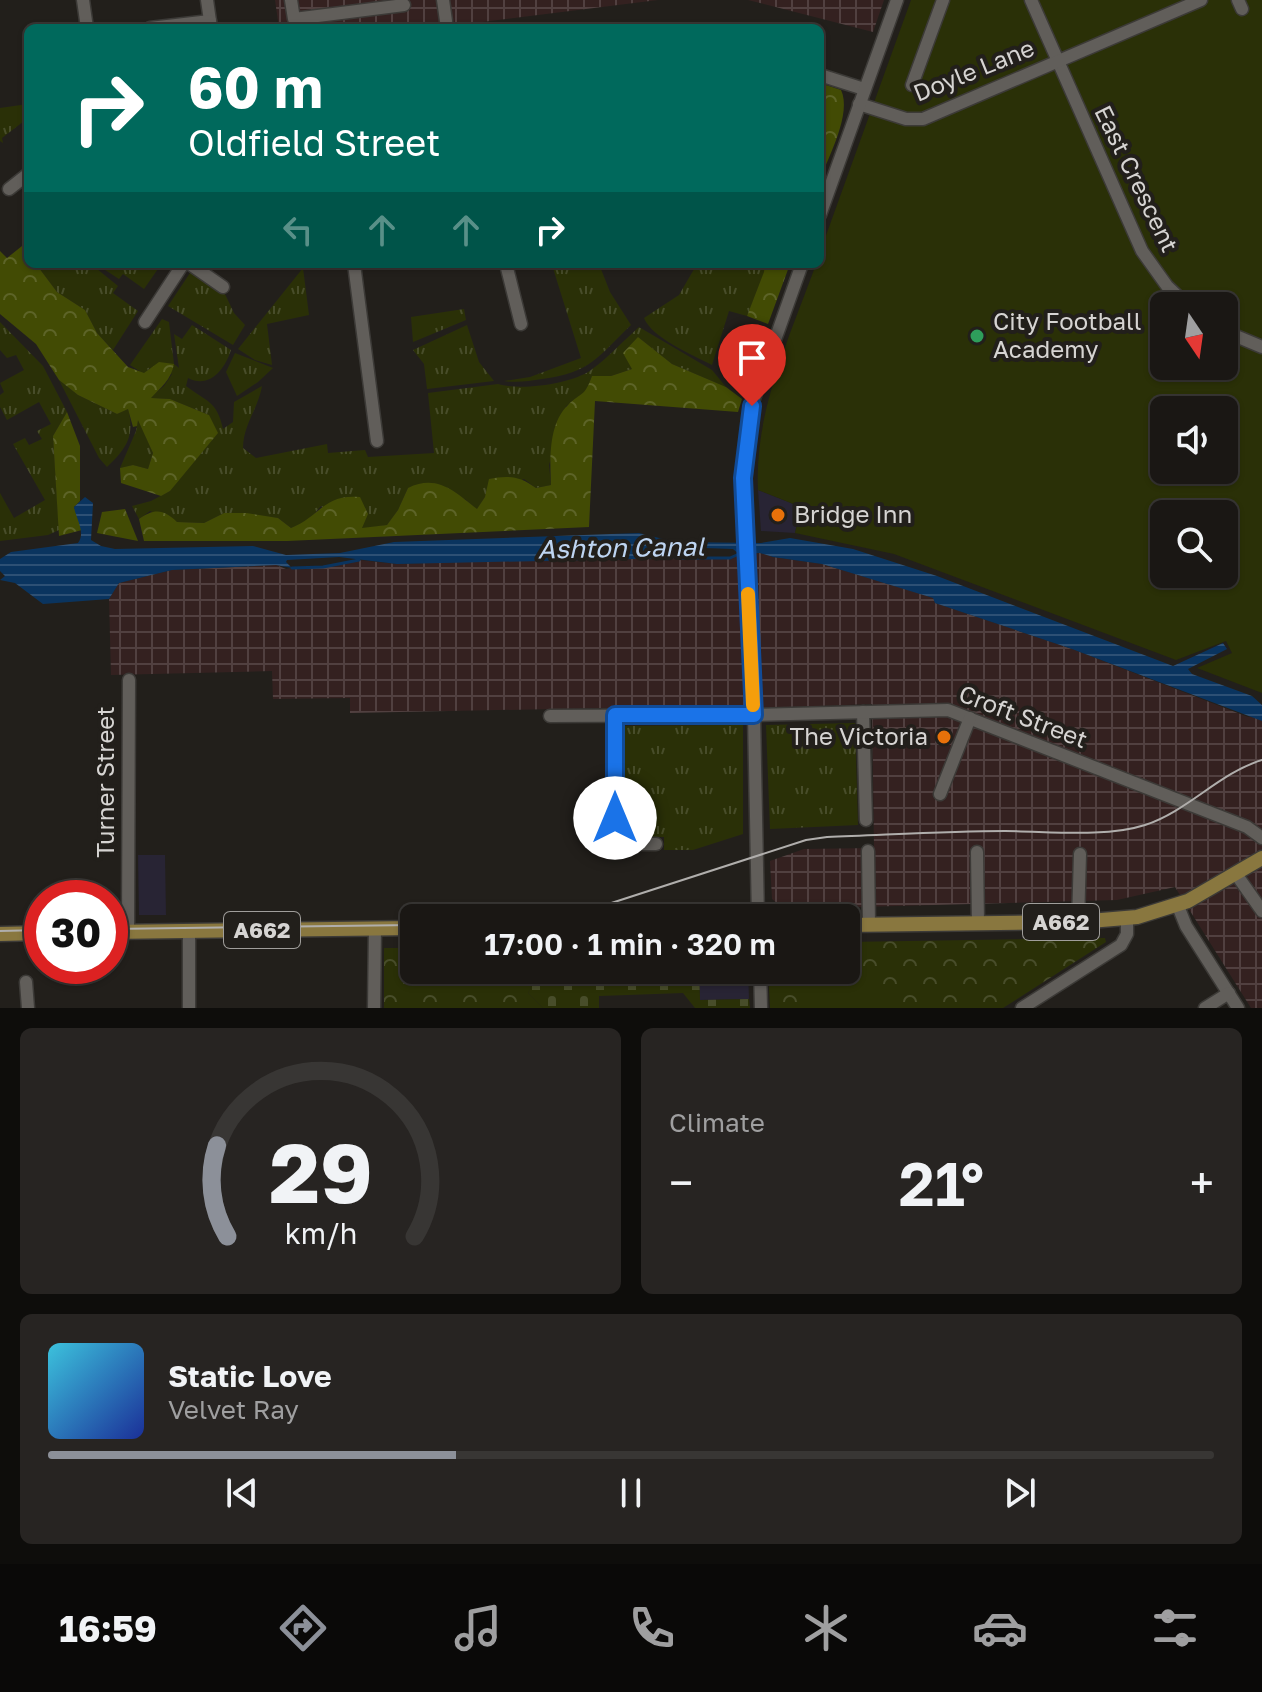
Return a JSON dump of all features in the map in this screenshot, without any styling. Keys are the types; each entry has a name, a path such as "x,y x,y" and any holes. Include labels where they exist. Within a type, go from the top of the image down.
{"main road":[{"name":"A662","path":"860,925 1127,919 1178,906 1262,858"},
{"name":"A662","path":"128,931 400,928"},
{"path":"0,934 24,933"}],"street":[{"path":"83,0 86,24"},
{"path":"207,0 210,24"},
{"path":"291,0 294,19 404,5"},
{"path":"443,0 446,21"},
{"path":"824,204 897,0"},
{"path":"912,85 943,0"},
{"name":"East Crescent","path":"1031,0 1137,240 1145,256 1173,292"},
{"name":"Doyle Lane","path":"859,104 906,119 923,119 1201,0"},
{"path":"824,76 864,89"},
{"path":"9,189 24,177"},
{"path":"145,322 180,268"},
{"path":"196,268 223,287"},
{"path":"355,268 377,441"},
{"path":"507,268 521,324"},
{"path":"758,904 754,715 743,478 750,410 801,268"},
{"path":"1238,337 1262,347"},
{"name":"Turner Street","path":"128,931 129,680"},
{"name":"Croft Street","path":"550,716 754,715 942,709 1247,827 1262,838"},
{"path":"863,712 866,820"},
{"path":"615,715 611,844 656,844"},
{"path":"940,794 970,718"},
{"path":"868,851 869,925"},
{"path":"977,852 978,923"},
{"path":"1078,922 1080,854"},
{"path":"1236,874 1262,911"},
{"path":"1178,906 1186,926 1238,1008"},
{"path":"1022,1008 1121,945 1127,934 1127,919"},
{"path":"374,1008 375,928"},
{"path":"189,931 189,1008"},
{"path":"26,984 28,1008"},
{"path":"760,984 761,1008"},
{"path":"1205,1008 1229,993"}],"shaded area":[{"path":"275,0 658,0 467,24 278,24"},
{"path":"748,0 884,0 873,32"},
{"path":"758,490 801,507 795,533 761,531"},
{"path":"760,553 822,564 934,598 935,603 1072,649 1262,721 1262,1008 1251,1008 1175,887 1117,900 860,907 860,904 778,904 772,899 770,861 804,849 874,848 872,704 350,713 350,698 273,699 272,671 111,675 109,599 119,583 172,570 276,565 286,569 323,567 359,560 397,564 625,557 730,558 739,554"},
{"path":"138,855 165,855 166,915 139,915"},
{"path":"699,984 748,984 749,999 700,1000"}],"green space":[{"name":"City Football Academy","path":"911,0 1262,0 1262,693 1197,668 1232,653 1226,641 1176,660 894,554 795,533 801,507 758,490 762,432 776,375 815,268 824,268 824,241"},
{"path":"824,84 841,90 844,99 838,134 824,169"},
{"path":"24,105 24,121 2,138 3,143 0,141 0,108"},
{"path":"22,246 24,268 39,268 57,292 85,310 97,333 128,367 144,373 159,362 174,364 168,379 151,398 170,399 209,415 218,433 170,491 161,496 121,483 120,468 133,465 148,469 153,453 138,420 137,426 133,427 128,409 117,414 78,395 59,380 36,344 0,314 0,251 7,258"},
{"path":"39,268 96,268 118,286 113,293 138,311 113,350 97,333 85,310 57,292"},
{"path":"102,268 159,268 144,289 123,274 119,279"},
{"path":"303,268 309,315 267,324 272,365 255,360 238,349"},
{"path":"553,268 601,268 610,292 631,325 601,355 572,373 523,382 504,381 530,377 581,358"},
{"path":"695,268 765,268 747,316 729,311 712,365 664,339 644,318 679,295"},
{"path":"764,268 789,268 768,324 747,316"},
{"path":"192,270 224,292 234,313 245,325 233,345 168,306"},
{"path":"464,309 466,320 413,342 411,317"},
{"path":"162,319 169,322 174,364 179,368 174,334 182,339 192,325 231,350 216,375 203,381 188,378 186,386 214,407 223,429 233,422 234,402 262,386 243,448 256,458 327,444 328,453 365,450 368,457 434,453 428,393 498,384 532,386 572,379 597,365 639,327 712,370 726,387 672,364 638,337 632,369 611,376 592,376 586,393 566,406 549,465 551,485 536,488 524,479 485,497 477,510 465,499 408,488 387,525 361,529 321,506 308,521 291,528 278,518 224,513 204,523 177,522 150,511 139,519 132,506 170,491 209,415 170,399 149,398 164,386 172,374 150,368 144,374 130,365"},
{"path":"0,322 43,366 67,412 53,436 59,530 48,535 0,541 0,493 14,518 45,500 13,444 25,438 29,445 42,439 37,431 51,424 39,402 7,420 0,407 0,395 4,392 0,383 24,370 16,355 7,358 0,350"},
{"path":"467,325 479,362 494,381 427,389 424,364 413,350"},
{"path":"638,337 672,364 726,387 742,399 738,412 595,401 589,527 287,541 144,541 139,519 154,512 168,514 177,522 204,523 224,513 246,513 278,518 291,528 330,502 360,497 368,514 362,528 387,525 408,488 418,484 445,486 477,509 485,497 489,479 514,478 536,488 551,485 552,443 561,413 585,391 592,376 611,376 632,369 623,353"},
{"path":"235,353 273,368 237,396 226,372"},
{"path":"59,380 78,395 117,414 128,408 128,441 107,467 99,458"},
{"path":"67,412 80,446 80,501 74,507 82,530 59,536 53,436"},
{"path":"138,418 153,453 148,469 133,465 120,468 136,431"},
{"path":"125,509 138,541 97,533 102,512"},
{"path":"855,723 858,825 770,829 766,725"},
{"path":"743,725 743,834 693,850 664,850 664,837 625,837 624,726"},
{"path":"1105,938 1106,942 1003,1008 770,1008 769,984 860,984 860,942"},
{"path":"384,948 400,948 400,984 533,984 528,993 543,1008 384,1008"},
{"path":"879,982 879,1008 822,1008 822,984"},
{"path":"533,984 699,984 700,1000 749,999 750,1008 695,1008 683,993 599,996 599,1008 543,1008 528,993"}],"water":[{"name":"Ashton Canal","path":"85,497 93,503 91,540 115,549 253,546 286,555 340,553 394,542 639,533 675,542 761,543 790,538 853,549 937,576 1173,666 1223,643 1227,649 1188,669 1192,674 1252,696 1262,705 1262,721 1072,649 935,603 933,598 822,564 760,553 739,554 733,549 675,547 681,558 397,564 339,557 287,560 292,568 276,565 172,570 119,583 109,599 43,604 15,583 0,580 5,576 0,571 0,559 11,552 78,543 81,530 74,507"}],"waterway":[{"name":"Ashton Canal","path":"681,558 730,558 739,554"},
{"path":"292,568 323,567 359,560"}],"tram line":[{"path":"608,904 806,840 938,832 1094,833 1129,829 1161,819 1232,774 1262,760"},
{"path":"128,929 400,925"},
{"path":"0,931 24,930"}],"slow traffic":[{"path":"748,594 753,705"}],"place":[{"name":"City Football Academy","path":"977,336"},
{"name":"Bridge Inn","path":"778,515"},
{"name":"The Victoria","path":"944,737"}],"route":[{"path":"615,818 615,715 754,715 743,478 752,406"}]}
